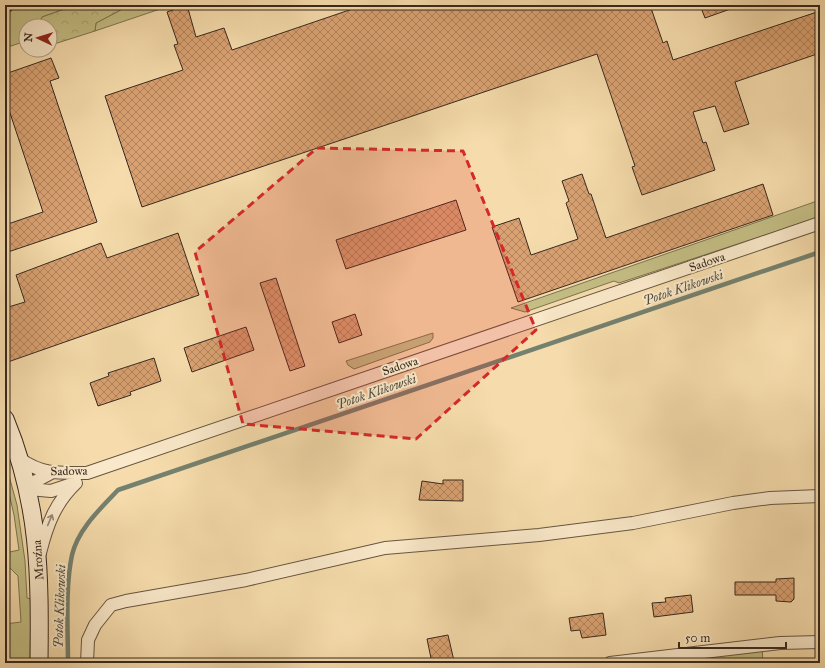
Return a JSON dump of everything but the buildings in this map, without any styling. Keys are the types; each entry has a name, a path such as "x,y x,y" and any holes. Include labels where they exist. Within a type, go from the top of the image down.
{"main road":[{"path":"5,419 20,458"},
{"name":"Mroźna","path":"20,458 29,489 39,558 39,663"}],"street":[{"name":"Sadowa","path":"20,458 32,468 50,473 87,473 820,223"},
{"path":"29,489 36,481 50,473"},
{"path":"39,558 48,523 56,506 87,473"},
{"path":"29,489 51,491 76,483"},
{"path":"87,663 88,640 95,624 111,605 126,601 246,580 385,548 539,535 633,523 733,503 770,498 820,496"},
{"path":"610,663 774,644 820,642"}],"highlighted area":[{"path":"317,148 463,151 536,330 416,439 243,424 195,252"}],"green space":[{"path":"5,5 76,5 42,18 18,18 18,44 5,48"},
{"path":"76,5 130,5 96,23 95,31 58,43 58,18 42,17"},
{"path":"130,5 172,5 95,31 96,23"},
{"path":"820,200 820,217 619,283 614,281 525,312 511,308"},
{"path":"433,333 433,338 430,342 354,369 348,365 346,361"},
{"path":"5,461 17,505 25,561 27,598 31,599 30,663 5,663 5,624 21,622 18,576 10,568 5,567 5,553 19,550 14,515 5,476"},
{"path":"762,645 763,663 610,663"}],"waterway":[{"name":"Potok Klikowski","path":"68,663 68,581 72,555 79,536 118,490 820,252"}],"railway":[{"path":"5,12 25,5"}]}
